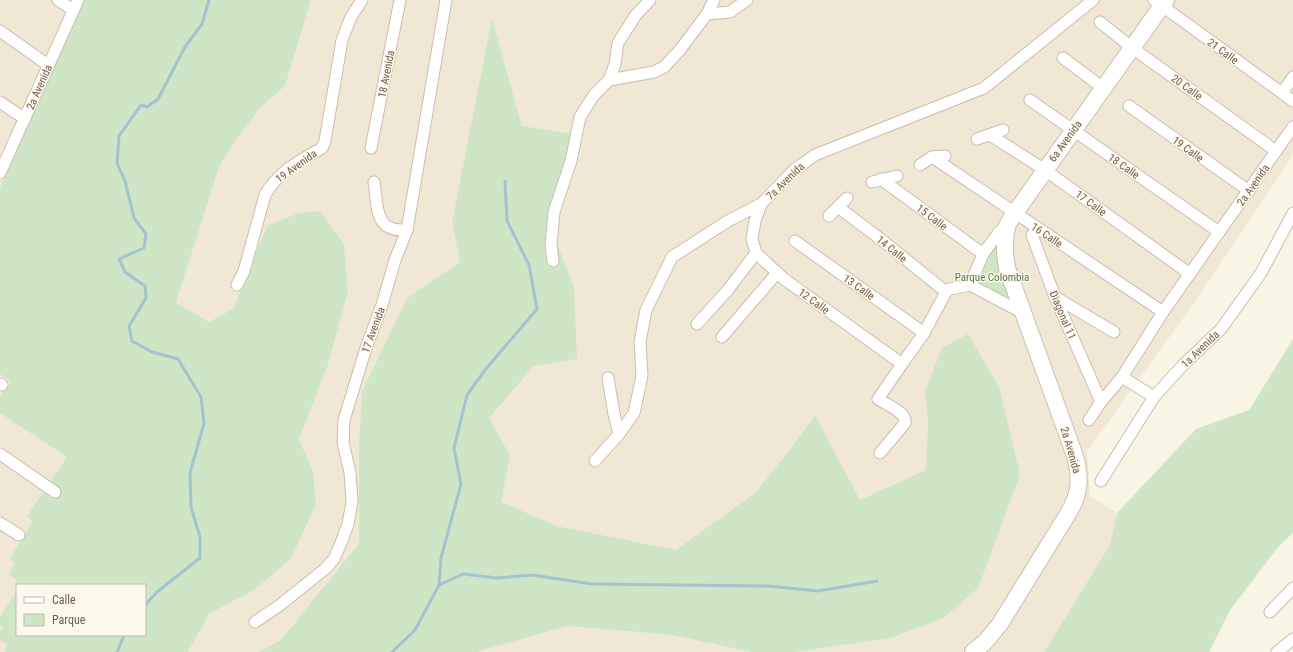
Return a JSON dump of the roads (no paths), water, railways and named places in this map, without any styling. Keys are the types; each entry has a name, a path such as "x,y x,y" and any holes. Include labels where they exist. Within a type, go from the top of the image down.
{"main road":[{"name":"6a Avenida","path":"1011,219 1132,47 1161,2"},
{"name":"2a Avenida","path":"973,652 1000,624 1070,512 1077,497 1079,485 1075,456 1025,314 1010,277 1005,247 1011,219"}],"street":[{"path":"58,0 75,5"},
{"name":"19 Avenida","path":"237,285 244,271 265,195 270,185 279,175 322,148 325,141 342,40 351,17 362,0"},
{"name":"18 Avenida","path":"371,148 400,0"},
{"name":"17 Avenida","path":"255,622 280,605 325,569 334,559 348,524 352,502 350,472 343,443 342,430 361,363 382,305 395,260 408,230 446,0"},
{"path":"553,261 551,245 554,212 571,161 580,117 594,95 609,80 618,43 635,16 650,0"},
{"path":"609,80 654,72 664,67 679,51 707,14 714,0"},
{"path":"707,14 730,12 747,0"},
{"name":"7a Avenida","path":"595,461 619,434 634,413 642,376 640,342 646,310 672,257 728,221 761,204 794,170 814,155 984,88 1089,1"},
{"name":"21 Calle","path":"1161,2 1293,101"},
{"name":"2a Avenida","path":"0,172 75,5"},
{"name":"20 Calle","path":"1100,22 1132,47 1276,151"},
{"path":"0,31 48,65"},
{"path":"1063,58 1103,88"},
{"path":"1282,93 1293,77"},
{"name":"18 Calle","path":"1030,100 1220,232"},
{"path":"0,102 25,119"},
{"name":"19 Calle","path":"1129,106 1248,191"},
{"name":"2a Avenida","path":"1089,420 1101,402 1122,377 1163,312 1293,127"},
{"path":"977,139 1003,130"},
{"name":"17 Calle","path":"990,135 1045,170 1190,274"},
{"path":"920,165 932,157 944,156"},
{"name":"16 Calle","path":"932,157 1011,219 1038,229 1163,312"},
{"name":"15 Calle","path":"897,176 877,181 982,254"},
{"path":"374,182 378,212 382,221 387,227 396,231 408,230"},
{"path":"828,216 847,198"},
{"path":"698,324 727,291 756,253 752,239 755,221 761,204"},
{"name":"14 Calle","path":"838,207 946,292"},
{"name":"1a Avenida","path":"1101,481 1154,396 1182,366 1221,329 1261,273 1293,213"},
{"name":"6a Avenida","path":"965,286 982,254 1011,219"},
{"name":"Diagonal 11","path":"1038,229 1032,235 1055,297 1101,402"},
{"name":"13 Calle","path":"794,241 924,333"},
{"name":"12 Calle","path":"756,253 784,279 902,364"},
{"path":"722,337 777,272"},
{"path":"880,453 905,423 905,419 903,414 878,399 924,333 946,292 950,289 965,286 1025,314"},
{"path":"1055,297 1114,332"},
{"path":"1122,377 1154,396"},
{"path":"608,378 619,434"},
{"path":"0,454 55,492"},
{"path":"0,523 19,535"},
{"path":"1270,612 1293,588"},
{"path":"1277,652 1293,638"}],"waterway":[{"path":"146,604 157,592 200,558 200,537 191,507 190,473 204,423 201,397 178,359 152,352 132,341 129,326 146,298 145,286 125,272 119,259 144,248 146,234 134,218 125,181 117,163 119,136 141,105 147,107 158,99 185,47 202,24 209,0"},
{"path":"392,652 415,630 439,585 441,558 461,484 454,448 467,395 485,370 537,309 529,265 507,221 505,181"},
{"path":"439,585 463,574 497,578 532,575 592,584 768,586 818,591 877,581"},
{"path":"117,652 124,636"}],"park label":[{"name":"Parque Colombia","path":"992,277"}]}
